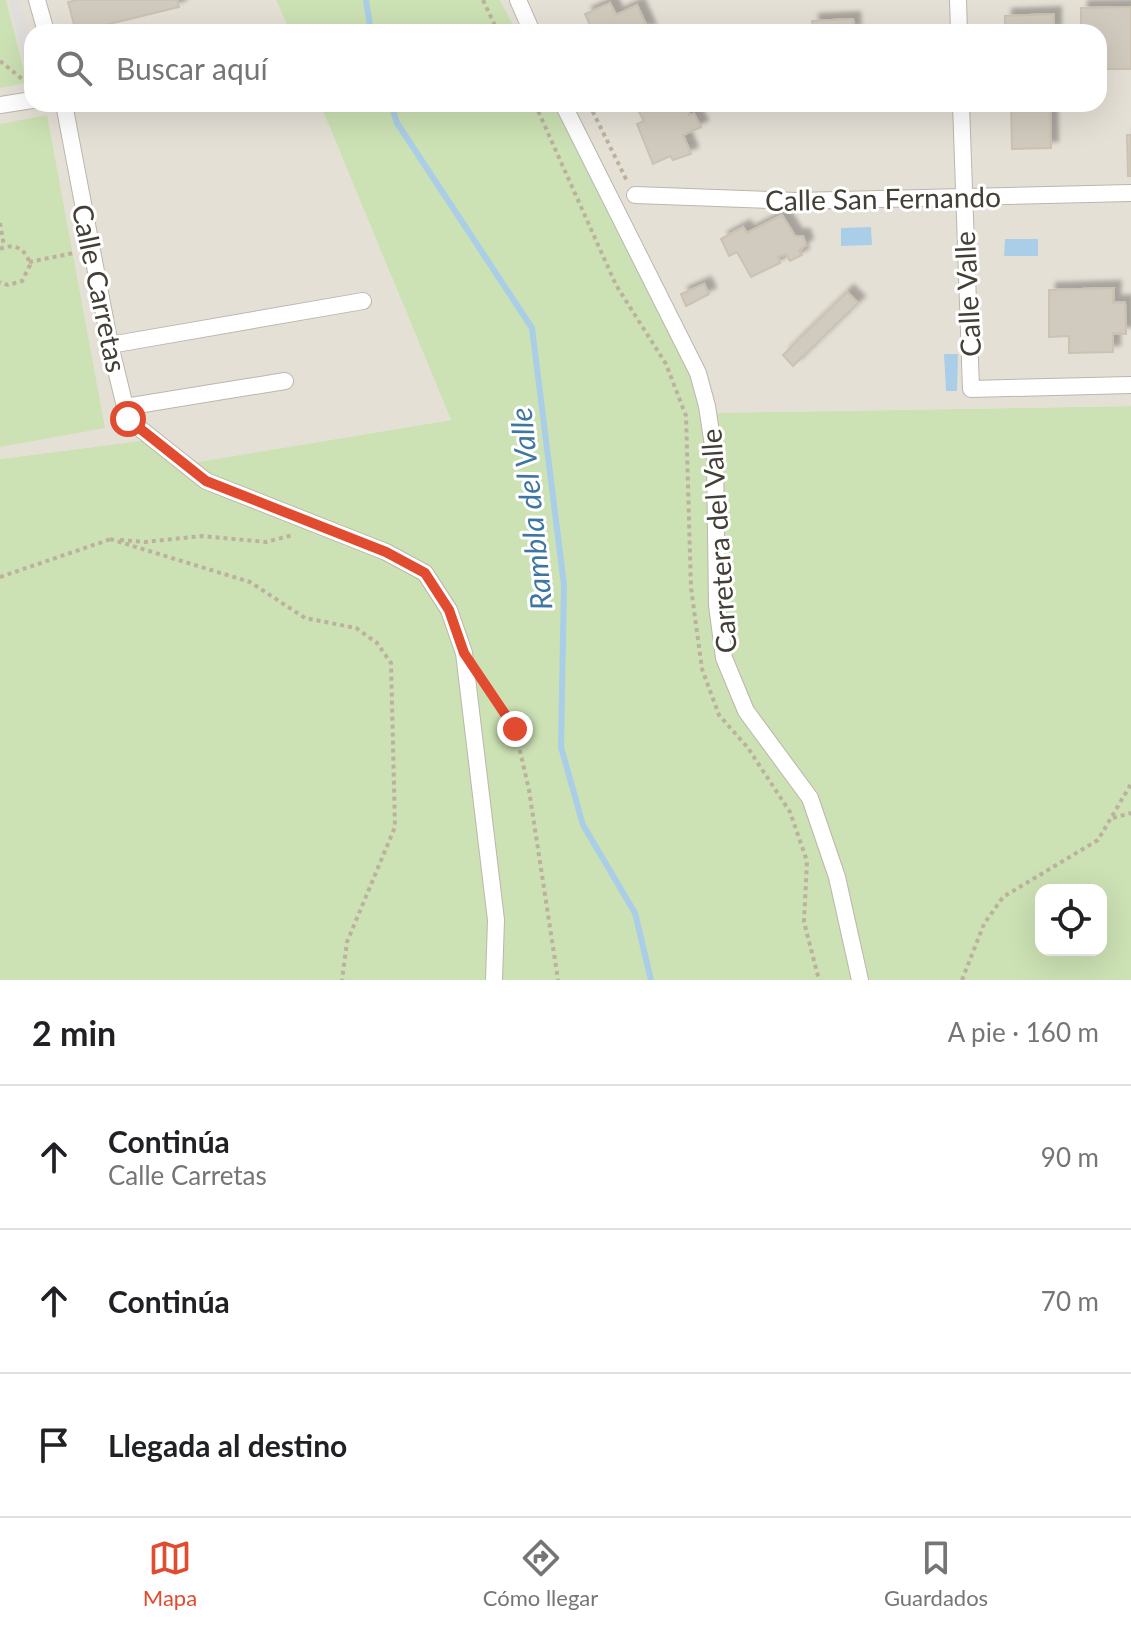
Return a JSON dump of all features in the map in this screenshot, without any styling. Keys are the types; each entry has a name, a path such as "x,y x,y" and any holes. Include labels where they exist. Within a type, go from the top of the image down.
{"street":[{"path":"37,0 44,24"},
{"path":"518,0 528,24"},
{"path":"958,0 959,24"},
{"path":"0,105 24,101"},
{"name":"Calle Carretas","path":"66,112 110,345 128,419 206,481 386,552 425,573 449,610 464,653 496,920 494,980"},
{"name":"Carretera del Valle","path":"567,112 698,373 707,406 715,459 717,605 724,658 746,711 810,798 837,877 860,980"},
{"name":"Calle Valle","path":"961,112 971,389 1131,385"},
{"name":"Calle San Fernando","path":"635,195 796,201 1131,193"},
{"path":"110,345 363,301"},
{"path":"125,407 285,381"}],"path":[{"path":"483,0 494,24"},
{"path":"0,61 24,79"},
{"path":"539,112 616,285 666,364 686,416 691,588 702,669 719,715 748,748 790,812 807,861 804,922 819,980"},
{"path":"593,112 635,195"},
{"path":"0,223 2,248 21,249 29,262 29,269 22,281 8,285 0,282"},
{"path":"29,262 92,250"},
{"path":"0,577 110,539 145,542 202,536 266,542 329,530"},
{"path":"110,539 250,582 305,618 356,628 377,643 391,663 395,827 347,942 342,980"},
{"path":"464,653 515,729 529,790 558,980"},
{"path":"962,980 984,924 1003,897 1098,840 1131,784"},
{"path":"1111,819 1131,813"}],"shaded area":[{"path":"0,0 276,0 286,24 24,24 24,112 323,112 451,420 197,462 163,438 0,459"},
{"path":"9,0 20,0 27,24 24,24 24,62"},
{"path":"500,0 1131,0 1131,406 710,413 557,112 1107,112 1107,24 513,24"}],"green space":[{"path":"0,0 6,0 24,71 24,84 0,88"},
{"path":"276,0 500,0 513,24 286,24"},
{"path":"323,112 557,112 710,413 1131,406 1131,980 0,980 0,459 163,438 197,462 451,420"},
{"path":"47,115 105,428 0,447 0,124"}],"water":[{"path":"871,227 872,245 841,246 841,228"},
{"path":"1005,239 1038,239 1038,256 1004,256"},
{"path":"944,354 958,354 957,391 946,391"}],"building":[{"path":"177,0 179,7 109,24 74,24 68,2"},
{"path":"610,3 616,15 637,5 646,24 589,24 585,14"},
{"path":"1131,7 1131,69 1107,69 1107,24 1081,24 1081,8"},
{"path":"1054,14 1054,24 1005,24 1005,16"},
{"path":"853,19 853,24 812,24 812,21"},
{"path":"639,112 694,114 701,127 683,135 691,154 673,160 670,156 653,164 637,124 644,121"},
{"path":"1011,112 1050,112 1051,148 1012,149"},
{"path":"1127,135 1131,135 1131,176 1128,176"},
{"path":"782,215 795,236 803,236 806,245 799,251 802,255 790,261 786,254 778,257 780,263 751,277 737,252 729,256 721,239 743,227 747,233"},
{"path":"704,284 709,294 686,306 681,294"},
{"path":"1114,288 1113,303 1125,302 1126,334 1113,333 1113,352 1069,353 1069,336 1049,337 1049,290"},
{"path":"847,292 858,303 793,366 783,355"}],"waterway":[{"name":"Rambla del Valle","path":"366,0 370,24"},
{"name":"Rambla del Valle","path":"394,112 397,123 532,328 564,585 561,747 583,825 635,913 651,980"}],"route":[{"path":"128,419 206,481 386,552 425,573 449,610 464,653 515,729"}]}
